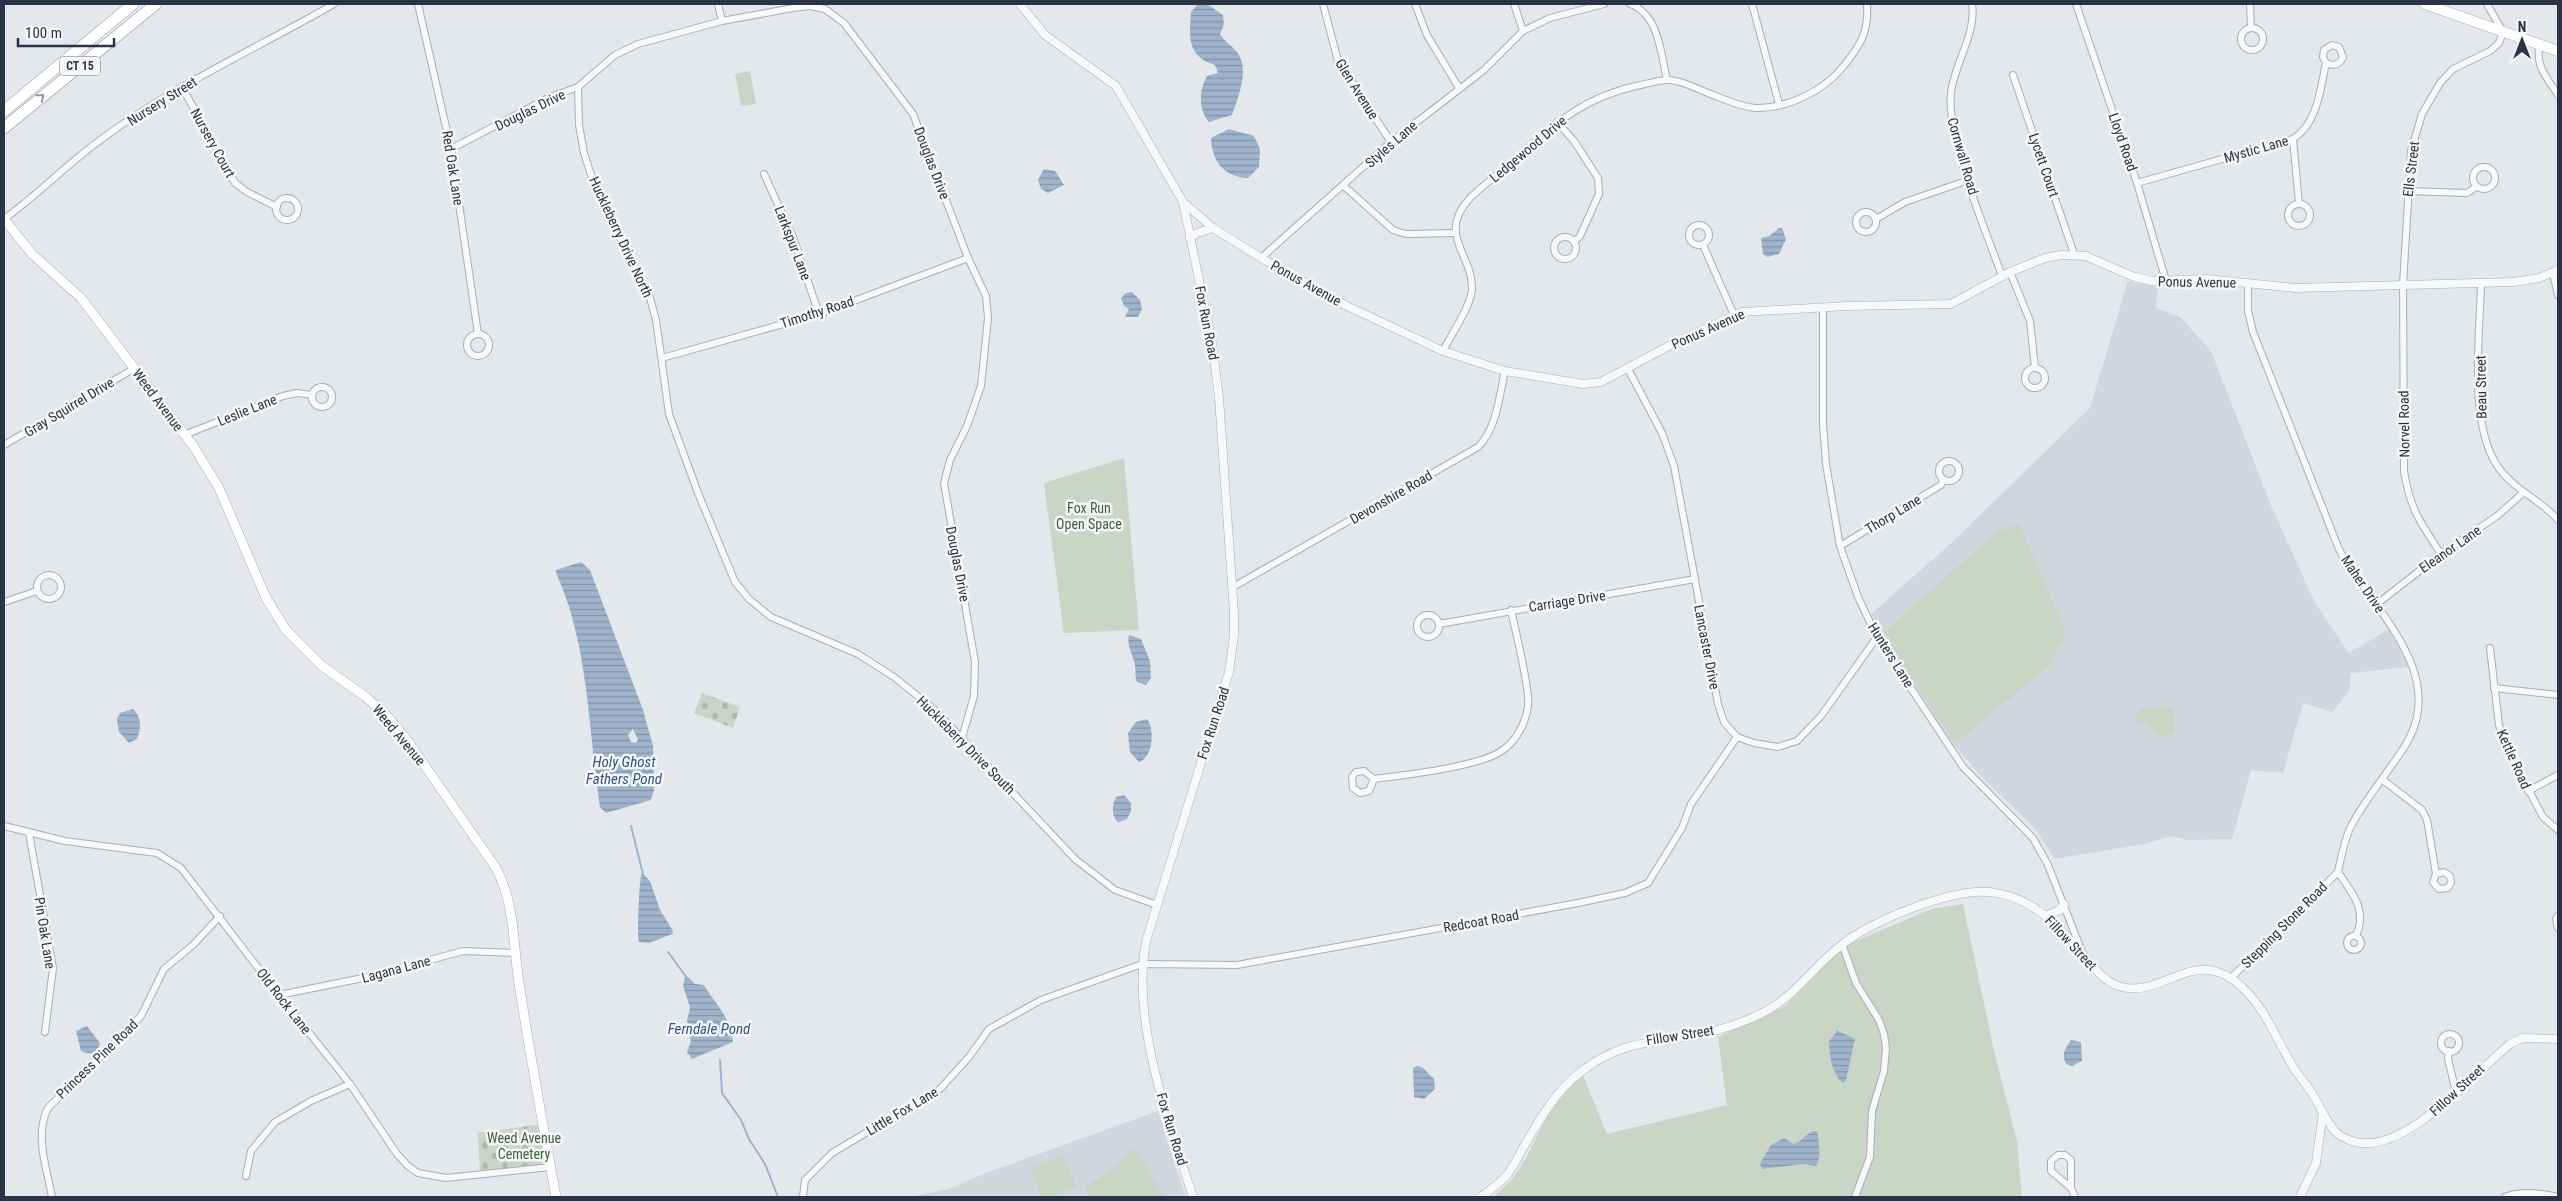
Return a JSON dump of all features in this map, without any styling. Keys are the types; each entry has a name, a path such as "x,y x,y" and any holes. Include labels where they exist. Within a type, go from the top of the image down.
{"highway":[{"name":"CT 15","path":"4,111 133,4"},
{"name":"CT 15","path":"4,128 156,4"}],"main road":[{"path":"2425,4 2558,51"},
{"name":"Weed Avenue","path":"4,219 32,254 72,289 135,368 184,435 219,488 254,573 275,616 293,640 366,697 392,722 407,740 496,868 507,892 515,953 556,1197"}],"street":[{"name":"Nursery Street","path":"4,219 36,196 95,144 182,87 334,4"},
{"name":"Red Oak Lane","path":"418,4 451,149 478,334"},
{"path":"718,4 722,21"},
{"name":"Ponus Avenue","path":"1020,4 1045,34 1116,86 1183,202 1213,228 1261,258 1347,306 1444,351 1505,371 1593,384 1612,378 1680,340 1734,315 1750,311 1824,307 1951,304 2010,272 2045,258 2074,254 2098,260 2144,280 2207,279 2295,288 2526,281 2556,271"},
{"name":"Glen Avenue","path":"1323,4 1338,61 1391,142"},
{"path":"1415,4 1427,35 1459,88"},
{"path":"1514,4 1523,31"},
{"name":"Styles Lane","path":"1261,258 1344,186 1391,142 1495,60 1523,31 1550,18 1604,4"},
{"path":"1630,4 1642,11 1651,22 1668,80"},
{"path":"1752,4 1779,104"},
{"name":"Ledgewood Drive","path":"1454,234 1458,219 1469,199 1556,122 1580,106 1598,99 1633,86 1668,80 1737,104 1757,108 1809,96 1831,80 1852,56 1866,34 1867,4"},
{"name":"Cornwall Road","path":"1972,4 1970,26 1951,91 1950,110 1952,127 2002,276"},
{"name":"Lloyd Road","path":"2076,4 2137,183 2166,281"},
{"path":"2250,4 2251,28"},
{"path":"2487,4 2503,32"},
{"name":"Douglas Drive","path":"451,149 548,98 578,87 615,55 638,44 722,21 810,6 825,9 844,23 913,114 968,258 986,296 988,318 981,386 967,426 950,460 944,483 975,662 974,696 962,738"},
{"name":"Ells Street","path":"2403,285 2407,191 2411,152 2422,114 2440,83 2453,69 2490,51 2499,43 2503,32"},
{"path":"2540,45 2538,58 2540,66 2558,95"},
{"name":"Mystic Lane","path":"2137,183 2293,138 2304,132 2309,125 2326,63"},
{"name":"Lycett Court","path":"2013,75 2074,254"},
{"name":"Nursery Court","path":"182,87 235,184 276,208"},
{"name":"Huckleberry Drive North","path":"578,87 579,125 595,187 650,298 662,358"},
{"path":"1556,122 1574,141 1598,178 1599,194 1580,236 1574,242"},
{"path":"2293,138 2299,204"},
{"name":"Larkspur Lane","path":"764,174 793,237 819,314"},
{"path":"1876,219 1905,202 1969,180"},
{"path":"1344,186 1393,230 1406,234 1454,234 1468,267 1472,290 1444,351"},
{"path":"2407,191 2467,193 2476,187"},
{"name":"Fox Run Road","path":"1183,202 1216,365 1233,587 1234,635 1230,672 1144,951 1142,992 1156,1078 1193,1197"},
{"path":"1190,238 1197,233 1213,228"},
{"path":"1703,245 1734,315"},
{"name":"Timothy Road","path":"662,358 819,314 968,258"},
{"path":"2556,271 2558,295"},
{"path":"2010,272 2030,321 2036,368"},
{"name":"Maher Drive","path":"2248,283 2248,311 2254,332 2331,529 2345,560 2377,604 2413,665 2418,686 2419,707 2410,740 2350,829 2338,872"},
{"name":"Beau Street","path":"2481,283 2480,420 2488,446 2498,468 2523,493 2549,509 2558,520"},
{"name":"Norvel Road","path":"2403,285 2404,471 2408,496 2415,516 2441,554"},
{"name":"Hunters Lane","path":"1824,307 1823,424 1826,464 1840,546 1858,597 1877,637 1968,773 2033,838 2064,904 2083,955"},
{"name":"Huckleberry Drive South","path":"662,358 669,414 736,582 749,599 771,617 858,654 894,677 935,710 1075,859 1097,878 1115,890 1157,905"},
{"name":"Gray Squirrel Drive","path":"4,445 135,368"},
{"name":"Lancaster Drive","path":"1628,369 1662,433 1674,466 1718,704 1724,722 1737,737"},
{"name":"Devonshire Road","path":"1233,587 1478,447 1487,438 1492,426 1505,371"},
{"name":"Leslie Lane","path":"184,435 283,396 297,393 312,395"},
{"name":"Thorp Lane","path":"1840,546 1941,485 1943,480"},
{"name":"Eleanor Lane","path":"2377,604 2441,554 2497,516 2523,493"},
{"name":"Carriage Drive","path":"1439,624 1695,579"},
{"path":"4,602 37,591"},
{"path":"1374,780 1474,762 1501,752 1522,728 1527,714 1528,697 1511,610"},
{"path":"1737,737 1754,743 1778,747 1797,741 1821,716 1877,637"},
{"name":"Kettle Road","path":"2490,648 2499,725 2505,745 2543,817 2558,830"},
{"path":"2494,688 2558,695"},
{"name":"Redcoat Road","path":"1142,964 1236,965 1625,892 1648,883 1682,828 1691,804 1737,737"},
{"path":"2528,791 2558,775"},
{"path":"2383,780 2422,810 2427,820 2436,874"},
{"name":"Old Rock Lane","path":"4,826 65,841 157,853 166,856 181,868 350,1084 397,1154 408,1166 418,1173 446,1178 550,1167"},
{"name":"Pin Oak Lane","path":"30,833 53,968 44,1032"},
{"path":"2338,872 2356,898 2361,912 2360,926 2356,936"},
{"name":"Stepping Stone Road","path":"2231,978 2338,872"},
{"name":"Fillow Street","path":"1482,1197 1508,1174 1551,1101 1583,1069 1621,1048 1639,1042 1687,1037 1716,1030 1761,1014 1787,999 1842,944 1912,909 1962,893 1990,892 2003,895 2024,902 2048,915 2107,980 2127,988 2147,986 2193,970 2210,970 2231,978 2253,999 2323,1113 2338,1134 2358,1143 2376,1143 2428,1118 2510,1044 2522,1038 2558,1039"},
{"path":"2048,915 2060,910 2064,904"},
{"name":"Princess Pine Road","path":"52,1197 41,1137 42,1119 48,1108 141,1016 164,969 193,945 220,916"},
{"path":"2558,916 2556,919 2558,928"},
{"path":"1842,944 1856,983 1879,1020 1886,1048 1884,1071 1872,1111 1870,1157 1855,1197"},
{"name":"Lagana Lane","path":"279,995 368,977 463,950 515,953"},
{"name":"Little Fox Lane","path":"803,1197 805,1180 832,1153 940,1089 969,1057 990,1029 1041,1000 1142,964"},
{"path":"2448,1051 2448,1059 2456,1092"},
{"path":"246,1176 250,1151 275,1122 311,1101 350,1084"},
{"path":"2300,1197 2316,1163 2323,1113"},
{"path":"2071,1188 2051,1172 2051,1161 2058,1155 2065,1155 2071,1160 2071,1188 2074,1197"},
{"path":"2505,1197 2517,1193 2558,1197"}],"shaded area":[{"path":"2128,281 2158,287 2156,308 2180,317 2211,351 2272,508 2315,603 2349,653 2389,629 2409,667 2351,673 2349,691 2332,712 2303,703 2283,773 2251,770 2232,839 2188,840 2171,836 2145,844 2055,859 2034,828 1982,777 1952,743 1892,652 1871,614 1947,547 2090,408"},
{"path":"1158,1111 1186,1197 909,1197 949,1189 983,1174"}],"green space":[{"path":"750,71 756,104 741,106 735,74"},
{"name":"Fox Run Open Space","path":"1124,458 1139,630 1064,633 1044,483"},
{"path":"2019,523 2066,633 2047,668 1955,743 1884,638 1883,633 1995,533"},
{"path":"702,693 740,707 733,728 694,713"},
{"path":"2173,707 2175,734 2156,736 2152,728 2138,723 2135,719 2136,714 2142,709"},
{"path":"1963,904 1993,1046 2017,1141 2022,1197 1493,1197 1519,1170 1550,1113 1582,1073 1607,1134 1727,1105 1718,1037 1784,1007 1835,955 1849,944 1931,909"},
{"name":"Weed Avenue Cemetery","path":"543,1124 550,1163 480,1171 478,1133"},
{"path":"1131,1150 1138,1150 1164,1197 1089,1196 1085,1188 1116,1166"},
{"path":"1063,1155 1076,1187 1050,1197 1042,1197 1030,1168"}],"water":[{"path":"1207,4 1223,15 1224,24 1220,34 1236,51 1243,65 1242,83 1232,115 1209,122 1201,105 1202,87 1207,76 1218,73 1215,65 1199,57 1190,37 1191,12 1197,5"},
{"path":"1229,129 1254,136 1260,149 1259,167 1248,178 1232,175 1226,171 1221,167 1214,154 1211,138"},
{"path":"1044,169 1055,171 1064,185 1048,193 1041,189 1038,180"},
{"path":"1779,228 1782,228 1786,239 1779,254 1767,257 1763,254 1761,238 1769,236"},
{"path":"1132,292 1140,300 1142,309 1138,317 1125,317 1129,309 1124,306 1121,298 1126,293"},
{"name":"Holy Ghost Fathers Pond","path":"581,562 590,570 643,710 653,746 654,790 651,800 606,813 600,807 581,658 567,600 556,570","holes":["633,729 638,740 635,743 631,742 628,735"]},
{"path":"1129,635 1141,639 1150,661 1151,678 1146,685 1137,682 1134,662 1129,647"},
{"path":"133,709 138,716 140,727 137,739 129,743 119,732 117,719 120,713"},
{"path":"1147,719 1152,736 1150,749 1144,759 1139,762 1130,752 1128,733 1136,722"},
{"path":"1124,795 1131,803 1131,811 1127,819 1118,822 1113,814 1114,803 1116,797"},
{"path":"642,873 650,881 660,910 673,931 672,934 649,943 639,942 638,937 639,895"},
{"name":"Ferndale Pond","path":"685,977 695,984 704,985 729,1024 733,1042 692,1059 687,1052 691,1041 687,1021 690,1007 683,986"},
{"path":"87,1026 100,1043 93,1053 81,1051 76,1031"},
{"path":"1836,1030 1855,1039 1846,1080 1843,1083 1836,1075 1830,1052 1829,1041 1836,1033"},
{"path":"2071,1040 2081,1042 2082,1061 2072,1066 2066,1064 2064,1057 2065,1049"},
{"path":"1417,1066 1422,1067 1434,1079 1435,1089 1424,1099 1414,1097 1413,1068"},
{"path":"1814,1131 1817,1132 1820,1149 1816,1166 1803,1164 1762,1169 1760,1164 1771,1145 1784,1138 1793,1144"}],"waterway":[{"path":"631,826 643,874"},
{"path":"668,952 687,978"},
{"path":"720,1060 722,1093 741,1120 749,1139 765,1164 778,1197"}]}
